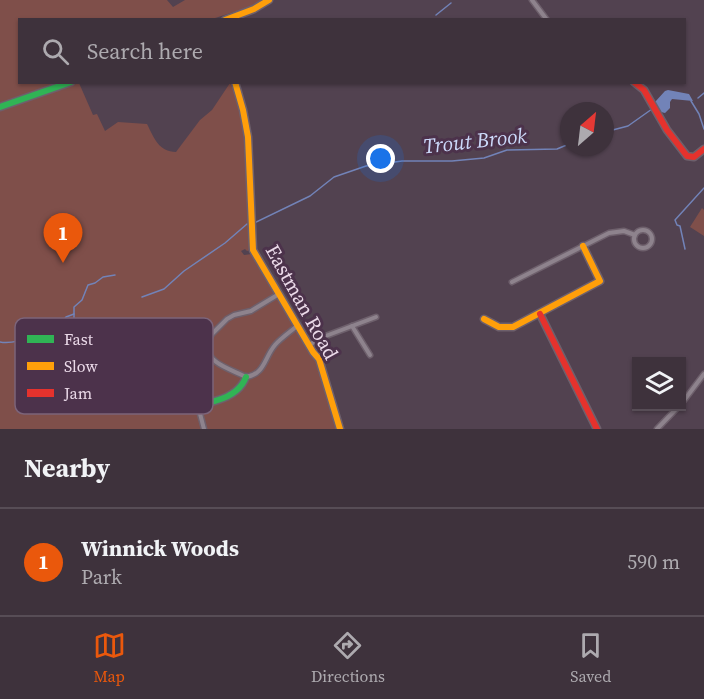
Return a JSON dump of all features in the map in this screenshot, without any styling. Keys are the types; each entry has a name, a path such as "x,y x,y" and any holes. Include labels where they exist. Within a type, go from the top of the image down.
{"street":[{"path":"230,18 255,9 269,0"},
{"path":"532,0 546,18"},
{"path":"0,107 65,84"},
{"name":"Eastman Road","path":"236,84 246,119 251,243 257,258 319,359 340,429"},
{"path":"636,84 644,90 667,130 687,156 694,156 704,149"},
{"path":"512,282 609,233 620,231 635,235"},
{"path":"640,231 649,232 652,238 650,246 639,248 635,243 635,235 640,231"},
{"path":"484,319 492,324 509,327 540,314 600,281 583,246"},
{"path":"213,333 227,319 251,311 279,294"},
{"path":"540,314 597,429"},
{"path":"309,345 376,316"},
{"path":"213,402 232,396 239,390 246,377 258,373 265,365 275,345 297,326"},
{"path":"352,326 370,355"},
{"path":"213,360 246,377"},
{"path":"686,397 704,374"},
{"path":"657,429 674,411"},
{"path":"200,414 204,429"}],"shaded area":[{"path":"0,0 167,0 173,7 185,0 263,0 256,5 215,18 18,18 18,84 56,84 0,103"},
{"path":"79,84 93,115 97,114 105,131 118,122 147,124 161,147 176,152 200,120 212,110 231,84 239,100 244,129 250,250 241,251 244,255 252,254 317,359 338,429 0,429 0,109"},
{"path":"702,208 704,210 704,236 690,227"}],"water":[{"path":"668,90 689,94 693,101 672,99 670,108 665,113 661,112 655,102"}],"waterway":[{"path":"436,15 451,3"},
{"name":"Trout Brook","path":"698,98 704,93"},
{"path":"691,101 704,129"},
{"name":"Trout Brook","path":"614,130 628,126 652,109"},
{"name":"Trout Brook","path":"254,223 310,196 334,177 366,166 402,161 452,161 484,158 507,150 560,148"},
{"path":"685,249 680,226 675,220 704,188"},
{"name":"Trout Brook","path":"142,297 164,289 184,271 225,243 247,224"},
{"path":"65,318 74,314 74,307 82,300 88,285 103,277 115,275"},
{"path":"0,342 15,341"}],"traffic: fast":[{"path":"0,107 65,84"},
{"path":"213,401 238,389 246,377"}],"traffic: slow":[{"path":"230,18 254,9 269,0"},
{"path":"236,84 248,137 253,250 319,359 340,429"},
{"path":"484,319 499,327 513,327 600,281 583,246"}],"traffic: jam":[{"path":"636,84 644,90 667,130 687,156 694,157 704,149"},
{"path":"540,314 597,429"}],"place":[{"name":"Winnick Woods","path":"63,263"}]}
